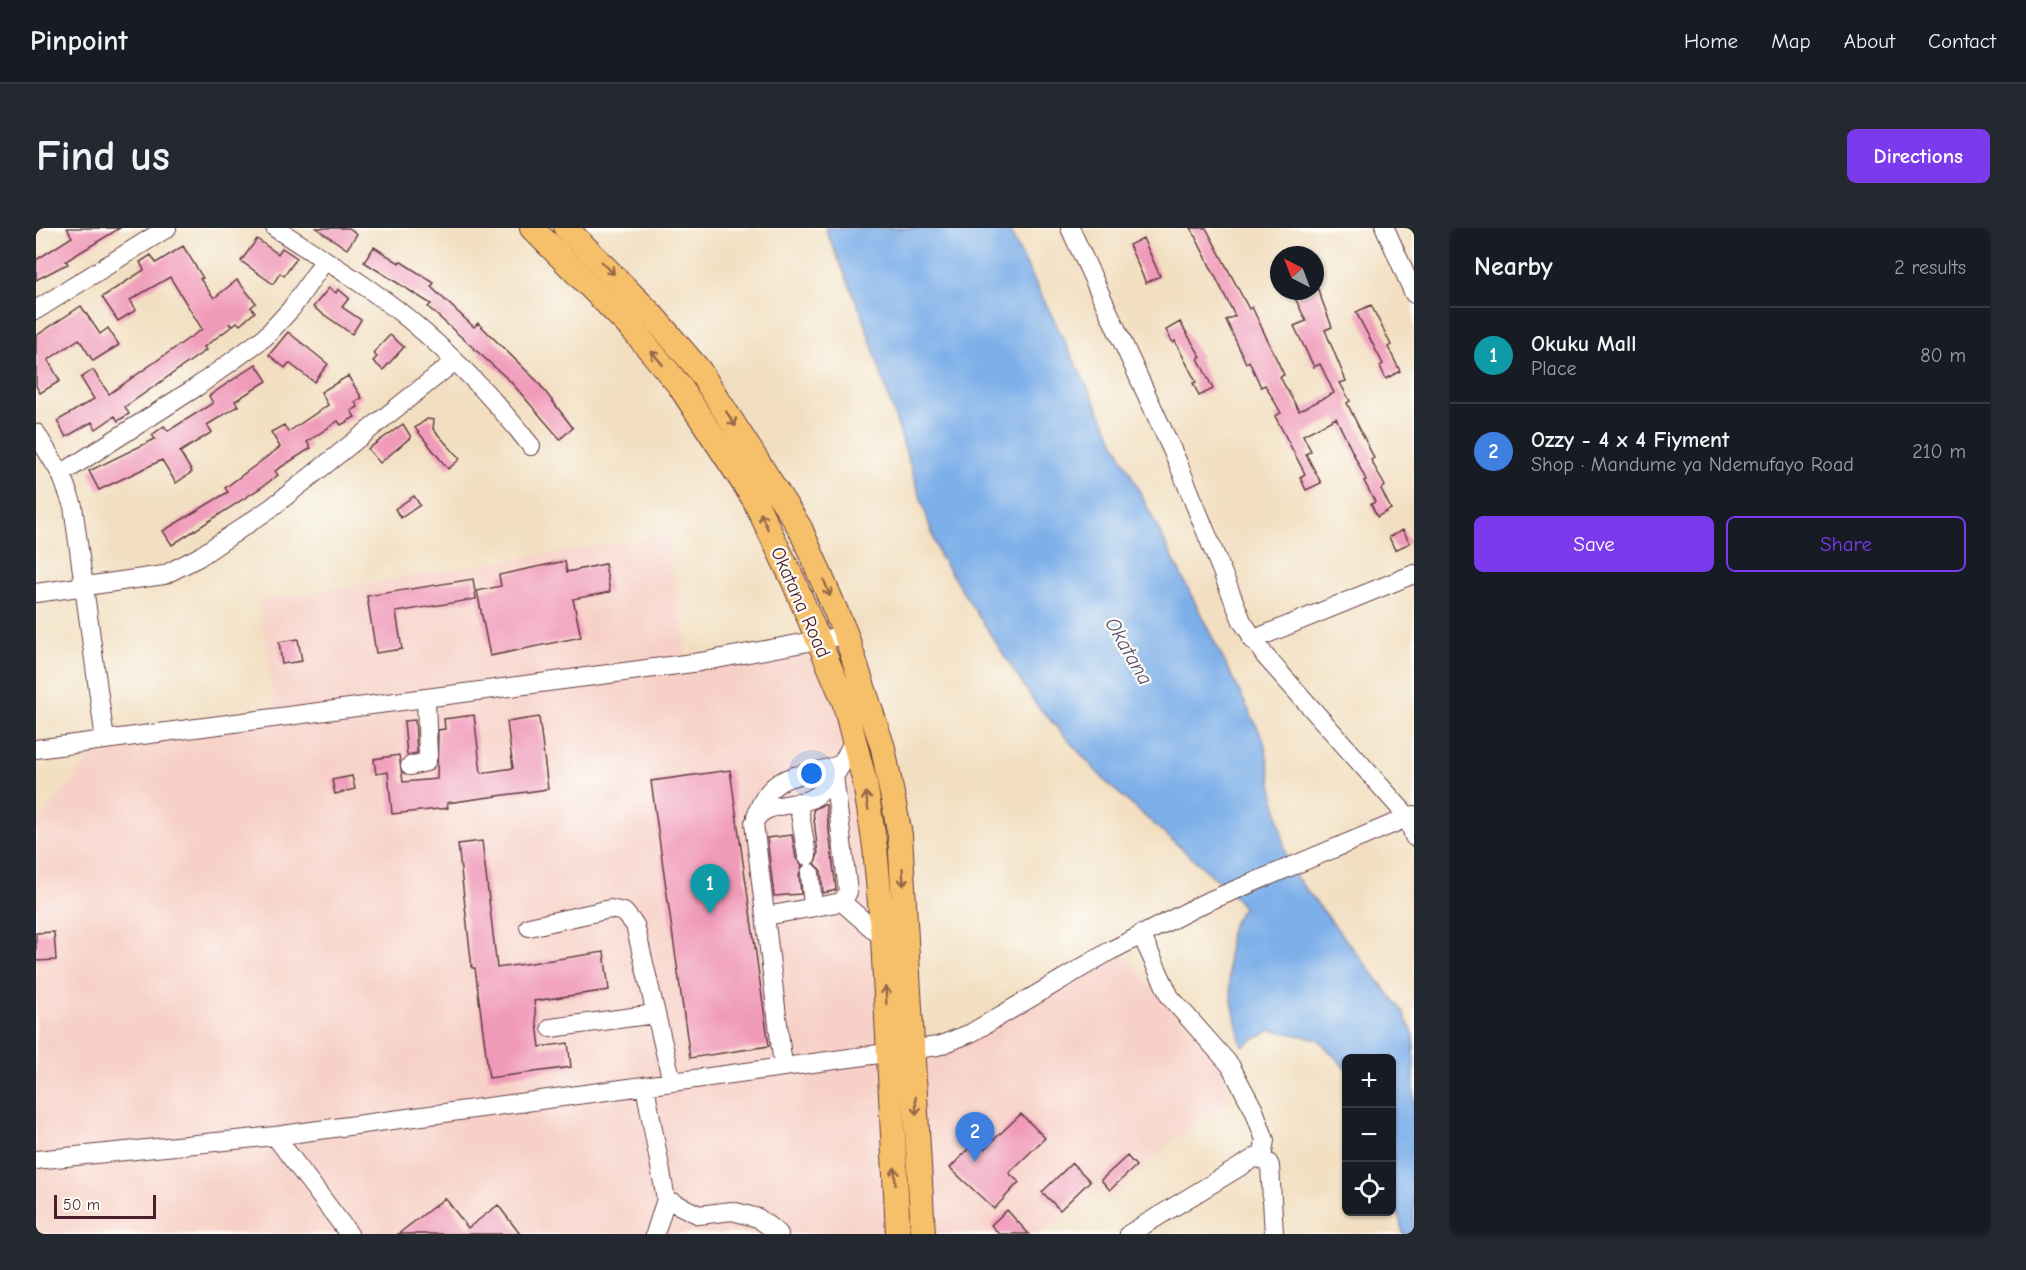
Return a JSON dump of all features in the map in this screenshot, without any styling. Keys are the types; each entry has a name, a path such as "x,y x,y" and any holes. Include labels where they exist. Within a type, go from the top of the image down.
{"main road":[{"name":"Okatana Road","path":"532,228 634,331 679,385 754,499 818,638 855,738 875,847 883,938 898,1234"},
{"name":"Okatana Road","path":"566,228 652,315 699,370 800,528 846,635 883,748 900,835 923,1234"}],"street":[{"path":"36,310 167,228"},
{"path":"275,228 412,321 492,399 531,446"},
{"path":"1070,228 1178,463 1242,621 1252,639 1411,816 1414,837"},
{"path":"1385,228 1412,283"},
{"path":"62,474 198,386 265,337 291,309 325,260"},
{"path":"36,593 164,575 200,557 271,508 454,362"},
{"path":"36,433 62,474 73,506 105,740"},
{"path":"1252,639 1414,574"},
{"path":"36,749 700,662 818,638 846,635"},
{"path":"410,766 426,762 428,756 426,699"},
{"path":"756,816 763,811 812,799 838,769 855,738"},
{"path":"783,1066 754,823 762,798 780,780 838,769"},
{"path":"766,916 842,902 848,892 838,769"},
{"path":"798,802 809,865 813,907"},
{"path":"36,1160 275,1136 938,1046 971,1033 1142,934 1204,903 1411,816"},
{"path":"842,902 883,938"},
{"path":"529,927 609,909 624,912 635,925 672,1082"},
{"path":"1142,934 1170,997 1230,1065 1250,1101 1265,1140 1262,1159"},
{"path":"551,1028 655,1014"},
{"path":"645,1086 666,1200 655,1234"},
{"path":"275,1136 349,1234"},
{"path":"1129,1234 1256,1157 1262,1159 1270,1167 1274,1234"},
{"path":"666,1200 699,1215 732,1211 758,1218 779,1234"}],"shaded area":[{"path":"667,534 688,663 817,640 854,757 888,1053 926,1061 1123,953 1219,1062 1231,1101 1174,1139 1109,1199 1098,1192 1040,1234 36,1234 36,825 105,740 276,716 260,601"}],"water":[{"name":"Okatana","path":"825,228 1008,228 1264,741 1288,867 1400,1008 1414,1035 1414,1234 1403,1234 1396,1205 1396,1054 1342,1054 1342,1065 1318,1039 1271,1030 1242,1046 1233,1004 1228,947 1233,923 1243,907 1230,891 1107,783 1035,703 939,555 863,317"}],"building":[{"path":"67,228 120,228 66,261 68,264 36,280 36,260 72,237"},
{"path":"316,228 349,228 357,234 347,249"},
{"path":"1191,228 1206,228 1249,309 1252,307 1284,375 1280,377 1299,411 1334,393 1320,364 1314,367 1294,326 1306,321 1296,300 1322,300 1332,327 1325,330 1346,381 1340,383 1350,401 1347,403 1374,458 1371,460 1385,486 1381,489 1391,509 1377,517 1371,504 1375,502 1364,481 1366,480 1336,418 1303,435 1311,451 1306,454 1321,483 1306,490 1300,477 1305,474 1275,416 1281,413 1265,385 1261,387 1249,361 1246,363 1226,320 1235,316"},
{"path":"1143,238 1160,276 1146,283 1129,245"},
{"path":"257,239 278,254 282,248 297,258 284,276 280,273 273,284 241,261"},
{"path":"183,246 203,278 200,279 214,298 237,280 256,303 251,307 255,312 240,325 237,322 232,326 229,323 231,327 204,347 206,350 125,407 129,414 118,421 115,416 96,429 92,422 66,437 57,421 94,399 81,378 93,370 109,394 202,329 170,277 130,300 136,310 118,321 102,297 144,270 140,262 151,255 156,263"},
{"path":"374,247 434,283 431,287 474,327 478,323 537,381 573,428 560,439 511,382 428,307 431,304 364,262"},
{"path":"329,288 336,293 338,289 349,298 342,307 361,320 352,334 313,307"},
{"path":"1371,305 1391,345 1388,347 1400,371 1386,379 1380,366 1383,364 1356,312"},
{"path":"81,306 100,334 108,328 119,345 93,361 79,339 48,360 60,381 40,393 36,386 36,336"},
{"path":"1180,322 1201,357 1198,358 1213,389 1199,396 1193,383 1196,382 1175,341 1173,343 1166,330"},
{"path":"288,332 328,364 314,382 289,363 285,368 269,355"},
{"path":"390,335 404,347 383,370 373,361 377,357 373,353"},
{"path":"256,364 267,381 235,401 238,406 207,425 212,432 180,452 192,472 176,483 162,460 99,490 89,471 155,439 152,435 164,426 168,431 213,403 209,396"},
{"path":"348,376 362,398 355,402 358,407 351,411 355,417 341,425 338,421 307,442 311,448 275,471 278,475 172,545 163,531 228,492 225,488 280,447 271,432 284,425 288,432 328,405 321,392"},
{"path":"427,419 434,420 433,429 460,459 448,469 415,428"},
{"path":"403,424 411,437 380,463 368,449"},
{"path":"414,496 420,505 401,518 395,509"},
{"path":"1403,530 1410,543 1395,550 1389,537"},
{"path":"565,561 567,572 605,564 610,592 573,599 581,637 490,656 477,591 501,586 499,575"},
{"path":"473,579 476,599 396,612 402,649 376,653 367,596"},
{"path":"298,639 302,661 282,664 279,642"},
{"path":"474,715 481,773 513,768 507,722 539,717 548,789 447,803 448,808 392,814 388,772 376,774 374,759 399,755 403,782 437,779 438,730 445,729 444,719"},
{"path":"415,720 417,753 407,755 404,721"},
{"path":"730,770 769,1046 690,1058 651,781"},
{"path":"352,776 355,789 335,794 332,780"},
{"path":"826,805 836,890 823,893 821,871 815,863 818,854 813,810"},
{"path":"792,835 796,858 802,866 799,875 801,894 774,896 767,838"},
{"path":"482,841 497,968 604,952 609,990 534,1001 540,1047 568,1043 571,1067 489,1078 475,968 472,968 458,844"},
{"path":"54,932 56,960 36,961 36,933"},
{"path":"1021,1114 1045,1138 1009,1173 1019,1182 994,1209 950,1168 976,1141 984,1149"},
{"path":"1127,1156 1136,1166 1110,1190 1101,1180"},
{"path":"1072,1163 1090,1181 1060,1210 1042,1192"},
{"path":"445,1198 468,1228 498,1205 520,1234 398,1234"},
{"path":"1007,1210 1029,1234 999,1234 991,1225"}],"place":[{"name":"Okuku Mall","path":"710,914"},
{"name":"Ozzy - 4 x 4 Fiyment","path":"975,1162"}]}
